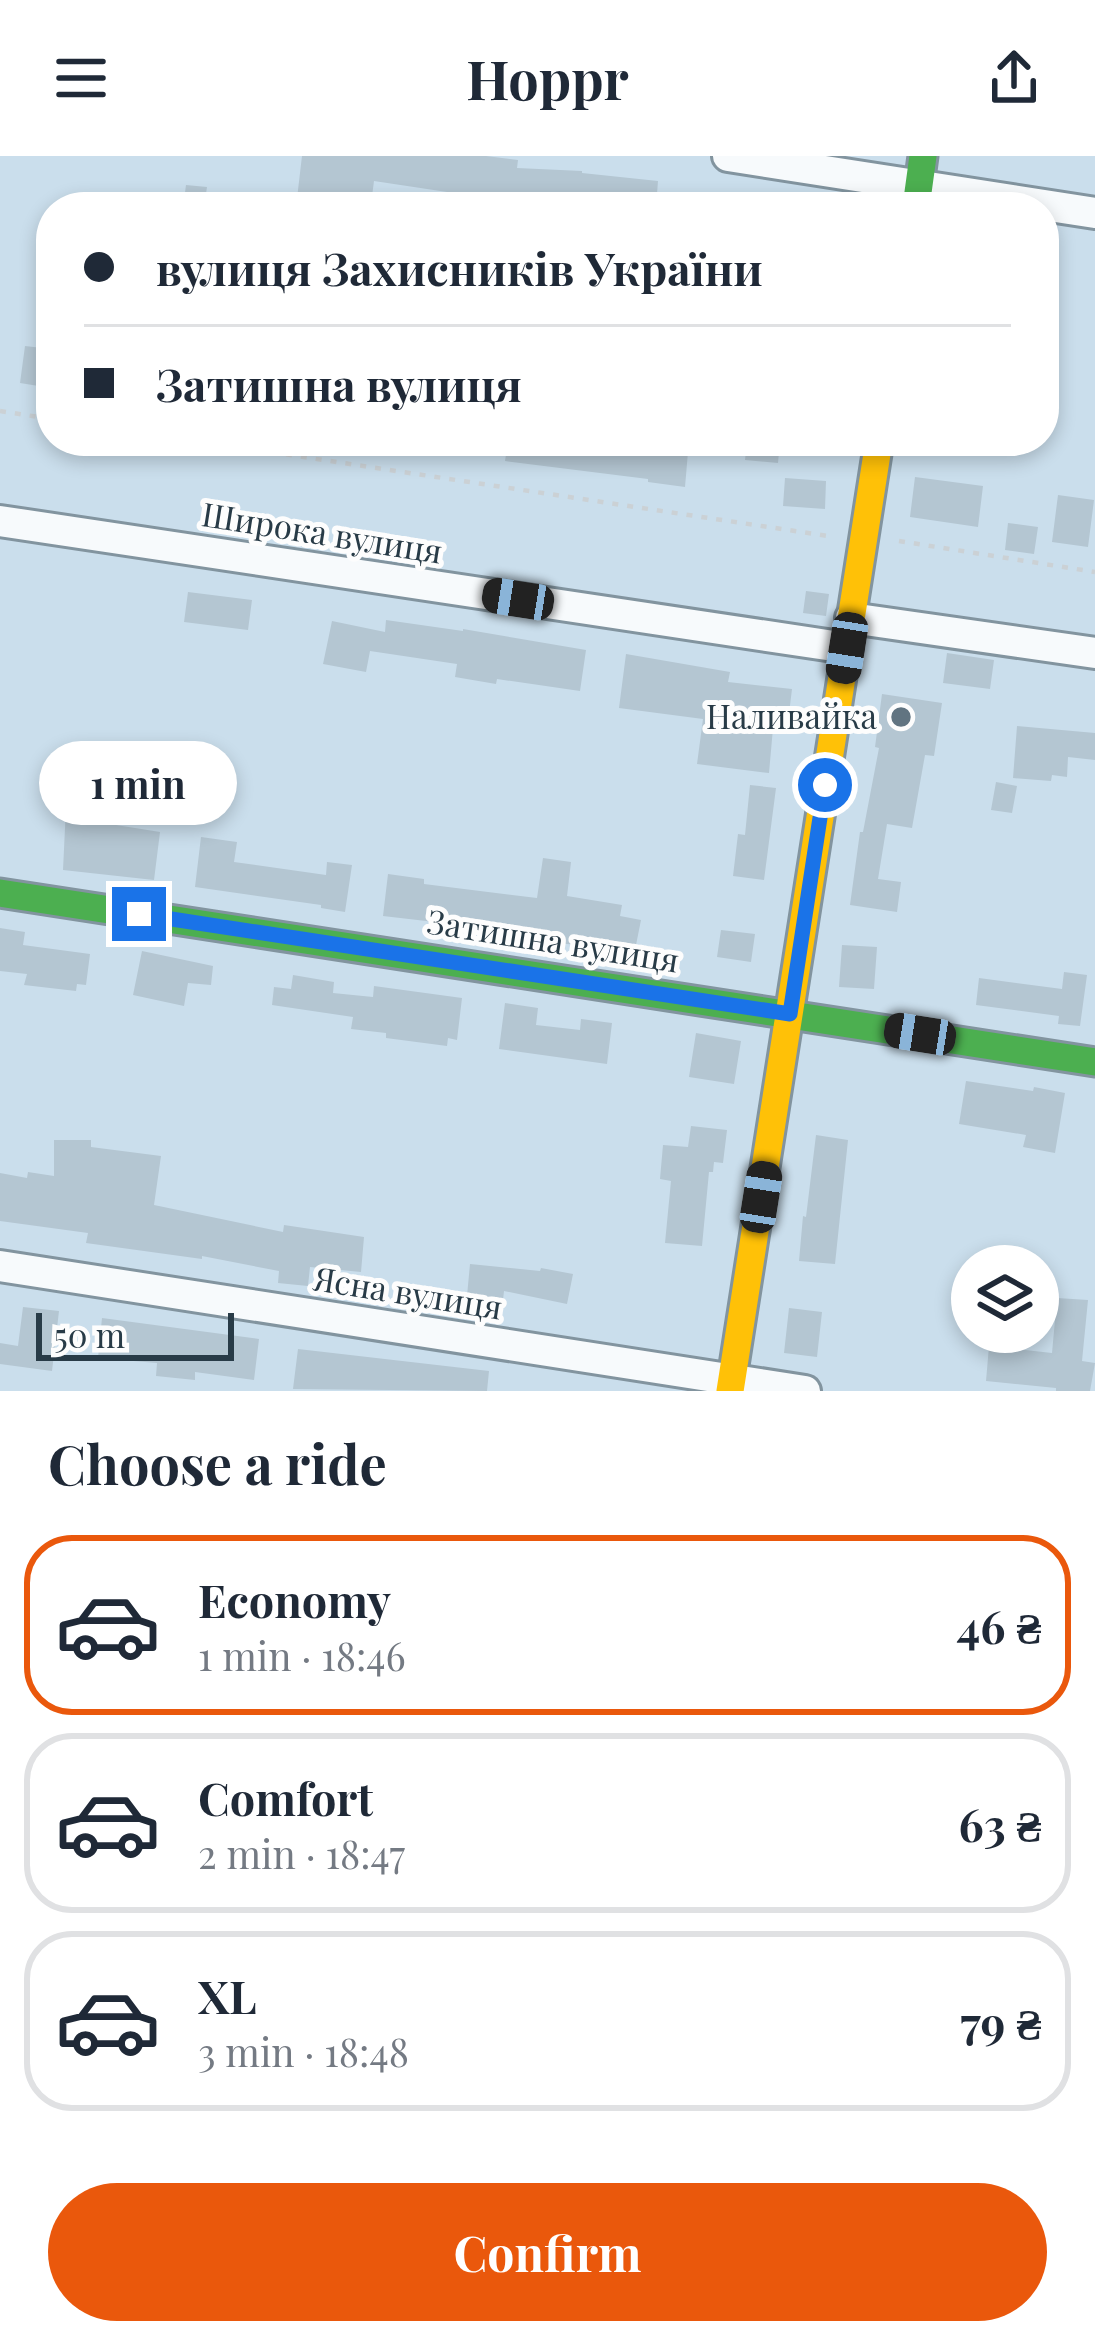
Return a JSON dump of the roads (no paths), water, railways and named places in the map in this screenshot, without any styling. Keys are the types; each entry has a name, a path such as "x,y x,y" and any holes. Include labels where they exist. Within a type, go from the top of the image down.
{"street":[{"path":"728,156 972,192"},
{"path":"1059,207 1095,213"},
{"path":"731,1385 877,456"},
{"name":"Широка вулиця","path":"0,521 849,633 1095,652"},
{"name":"Затишна вулиця","path":"0,893 1095,1061"},
{"name":"Ясна вулиця","path":"0,1266 731,1385 805,1391"}],"place":[{"name":"Наливайка","path":"901,717"}]}
